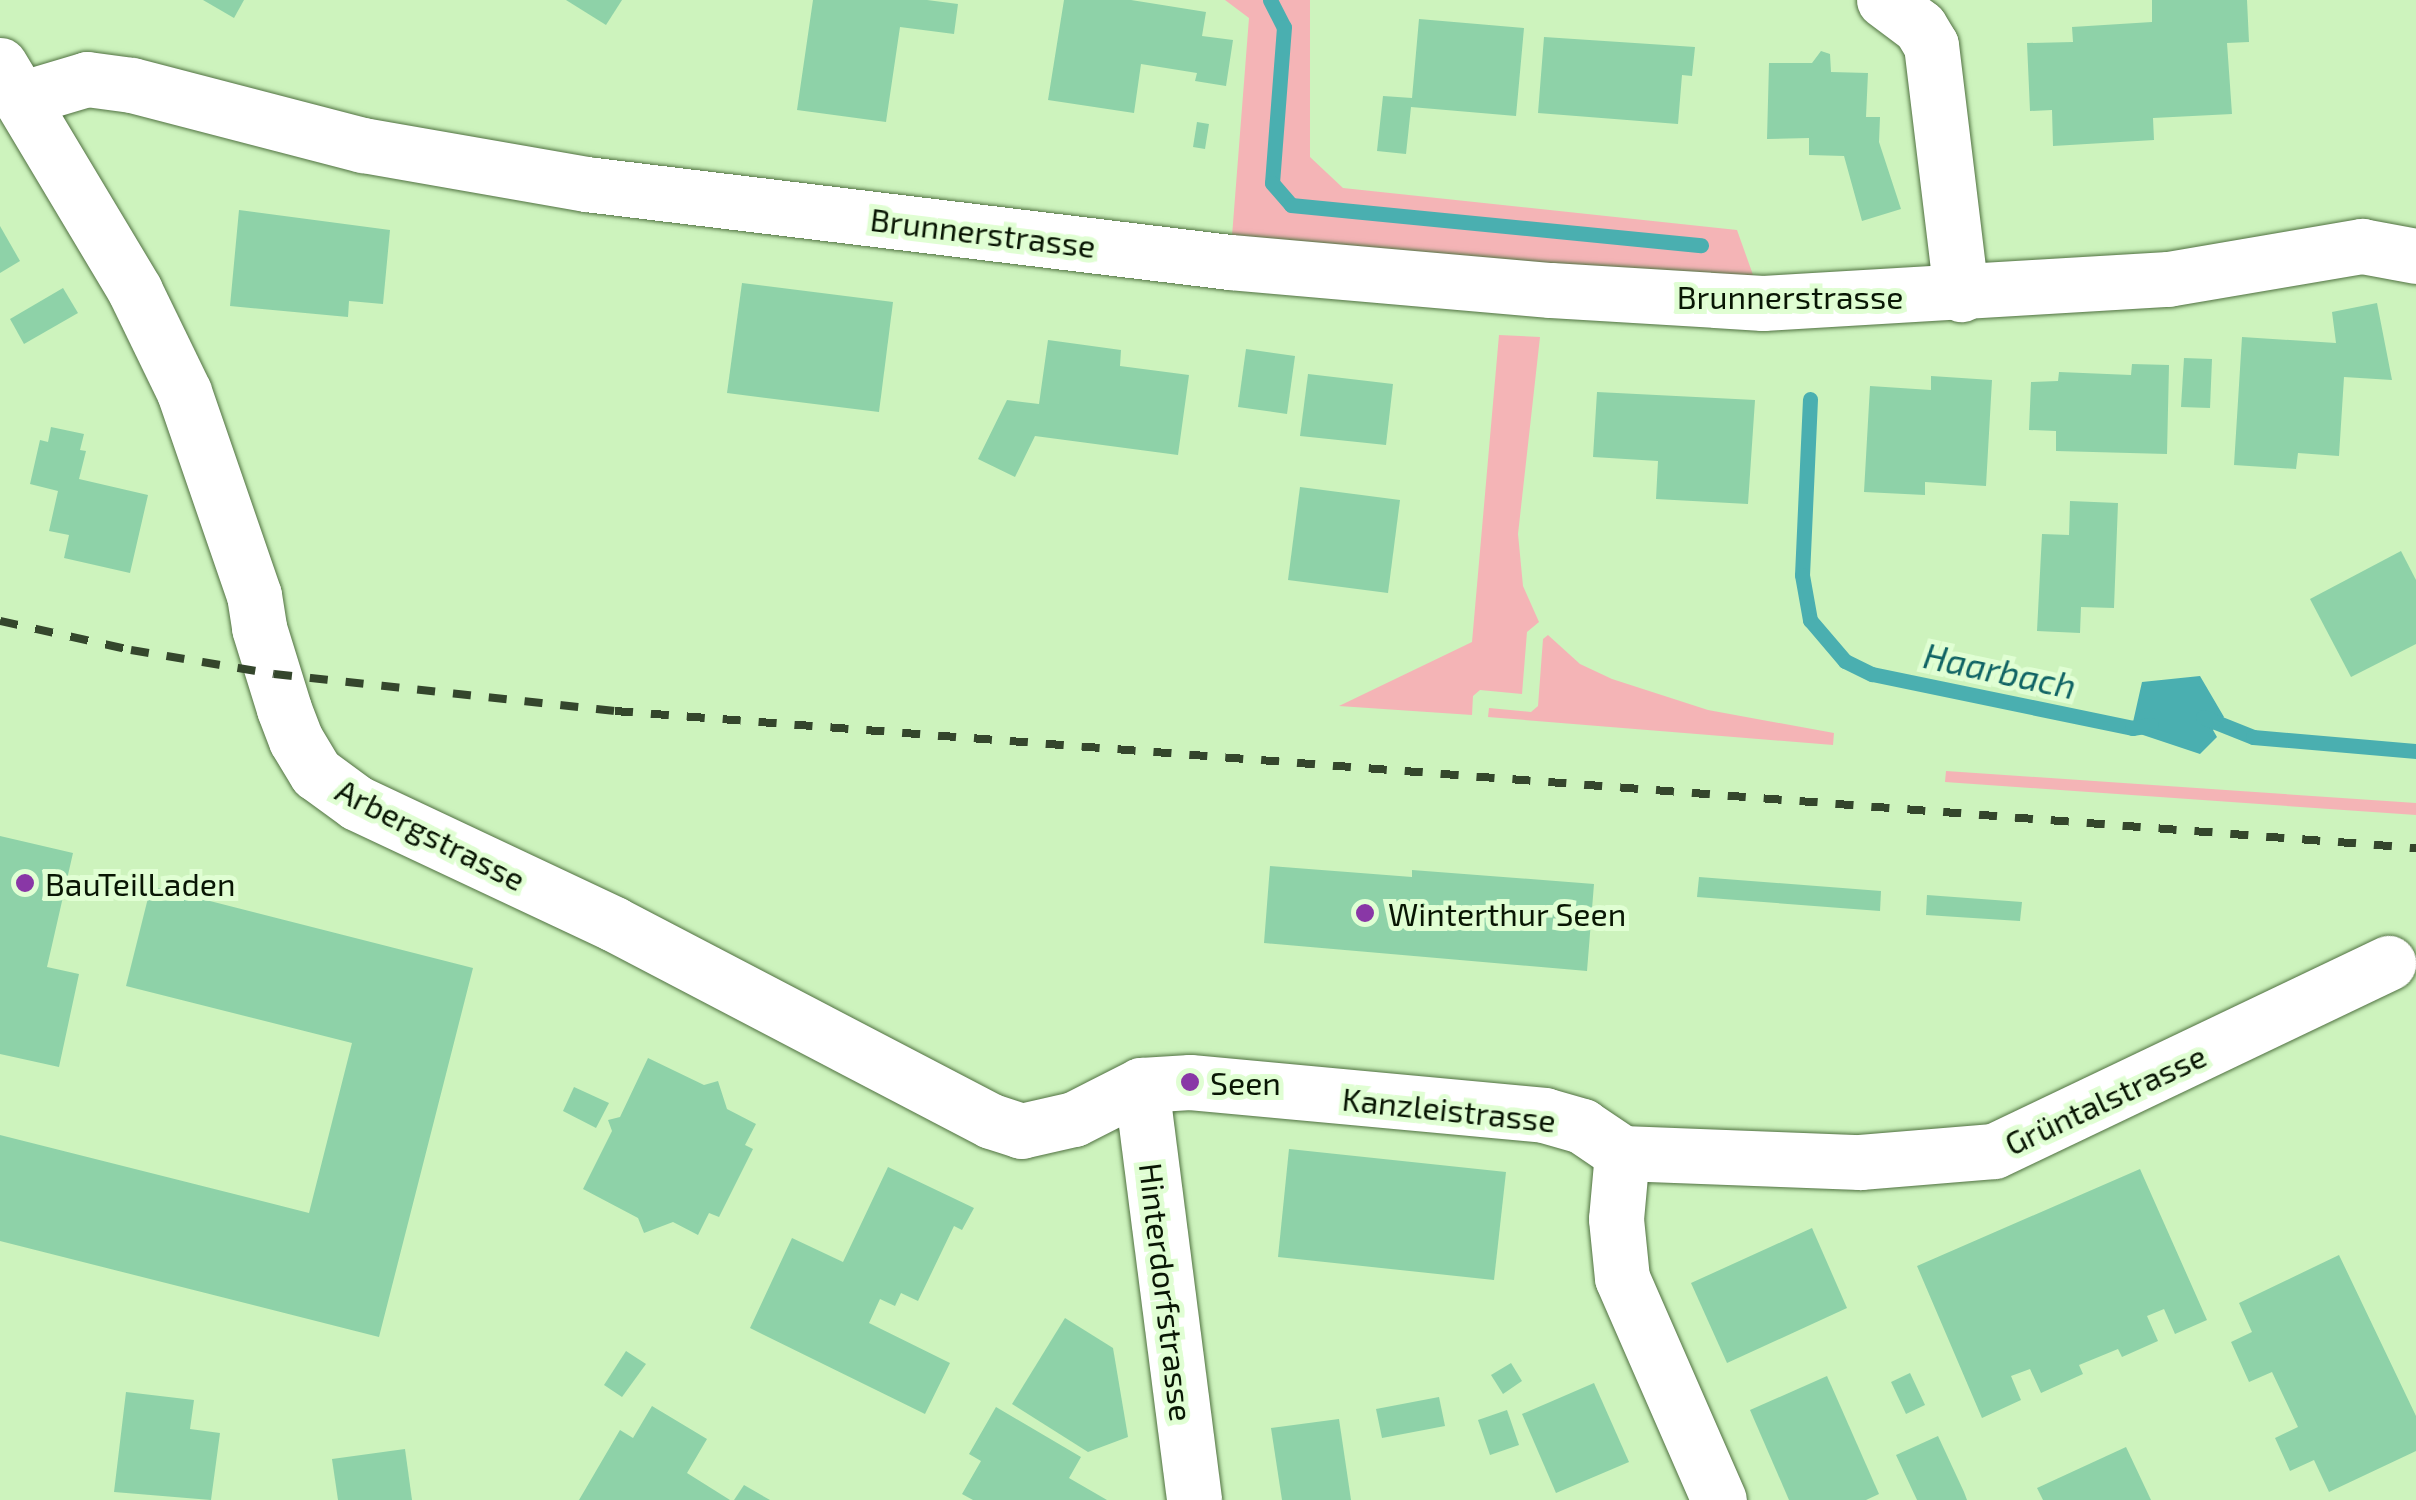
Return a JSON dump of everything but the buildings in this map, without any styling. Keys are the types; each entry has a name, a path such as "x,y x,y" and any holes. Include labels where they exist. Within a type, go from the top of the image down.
{"street":[{"path":"1884,0 1910,18 1931,45 1961,294"},
{"name":"Brunnerstrasse","path":"10,82 86,80 132,85 363,146 586,184 1230,262 1763,303 2168,279 2362,246 2416,256"},
{"name":"Arbergstrasse","path":"10,82 135,291 184,392 254,595 259,628 284,709 296,740 316,773 357,803 614,924 990,1122 1020,1131 1074,1119 1141,1085"},
{"name":"Grüntalstrasse","path":"1622,1153 1860,1162 1994,1151 2389,963"},
{"name":"Kanzleistrasse","path":"1141,1085 1190,1082 1544,1115 1582,1126 1622,1153"},
{"name":"Hinterdorfstrasse","path":"1141,1085 1194,1500"},
{"path":"1622,1153 1616,1220 1622,1278 1719,1500"}],"shaded area":[{"path":"1225,0 1310,0 1310,157 1343,188 1737,230 1763,303 1230,262 1249,18"},
{"path":"1499,335 1540,337 1518,534 1523,586 1539,622 1527,632 1522,694 1480,690 1473,696 1472,715 1339,706 1472,642"},
{"path":"1548,635 1580,664 1612,679 1708,710 1834,733 1833,745 1488,717 1489,708 1531,712 1538,706 1543,639"},
{"path":"1946,771 2416,803 2416,815 1945,782"}],"water":[{"path":"2200,676 2224,717 2213,730 2217,737 2200,754 2131,731 2142,682"}],"waterway":[{"name":"Haarbach","path":"1270,0 1284,27 1272,183 1291,205 1701,245"},
{"name":"Haarbach","path":"1810,399 1802,575 1810,620 1845,661 1872,674 2132,728 2151,725"},
{"name":"Haarbach","path":"2203,717 2253,737 2416,751"}],"railway":[{"path":"0,621 131,650 274,674 615,711 2416,848"}],"place":[{"name":"BauTeilLaden","path":"25,883"},
{"name":"Winterthur Seen","path":"1365,913"},
{"name":"Seen","path":"1190,1082"}]}
